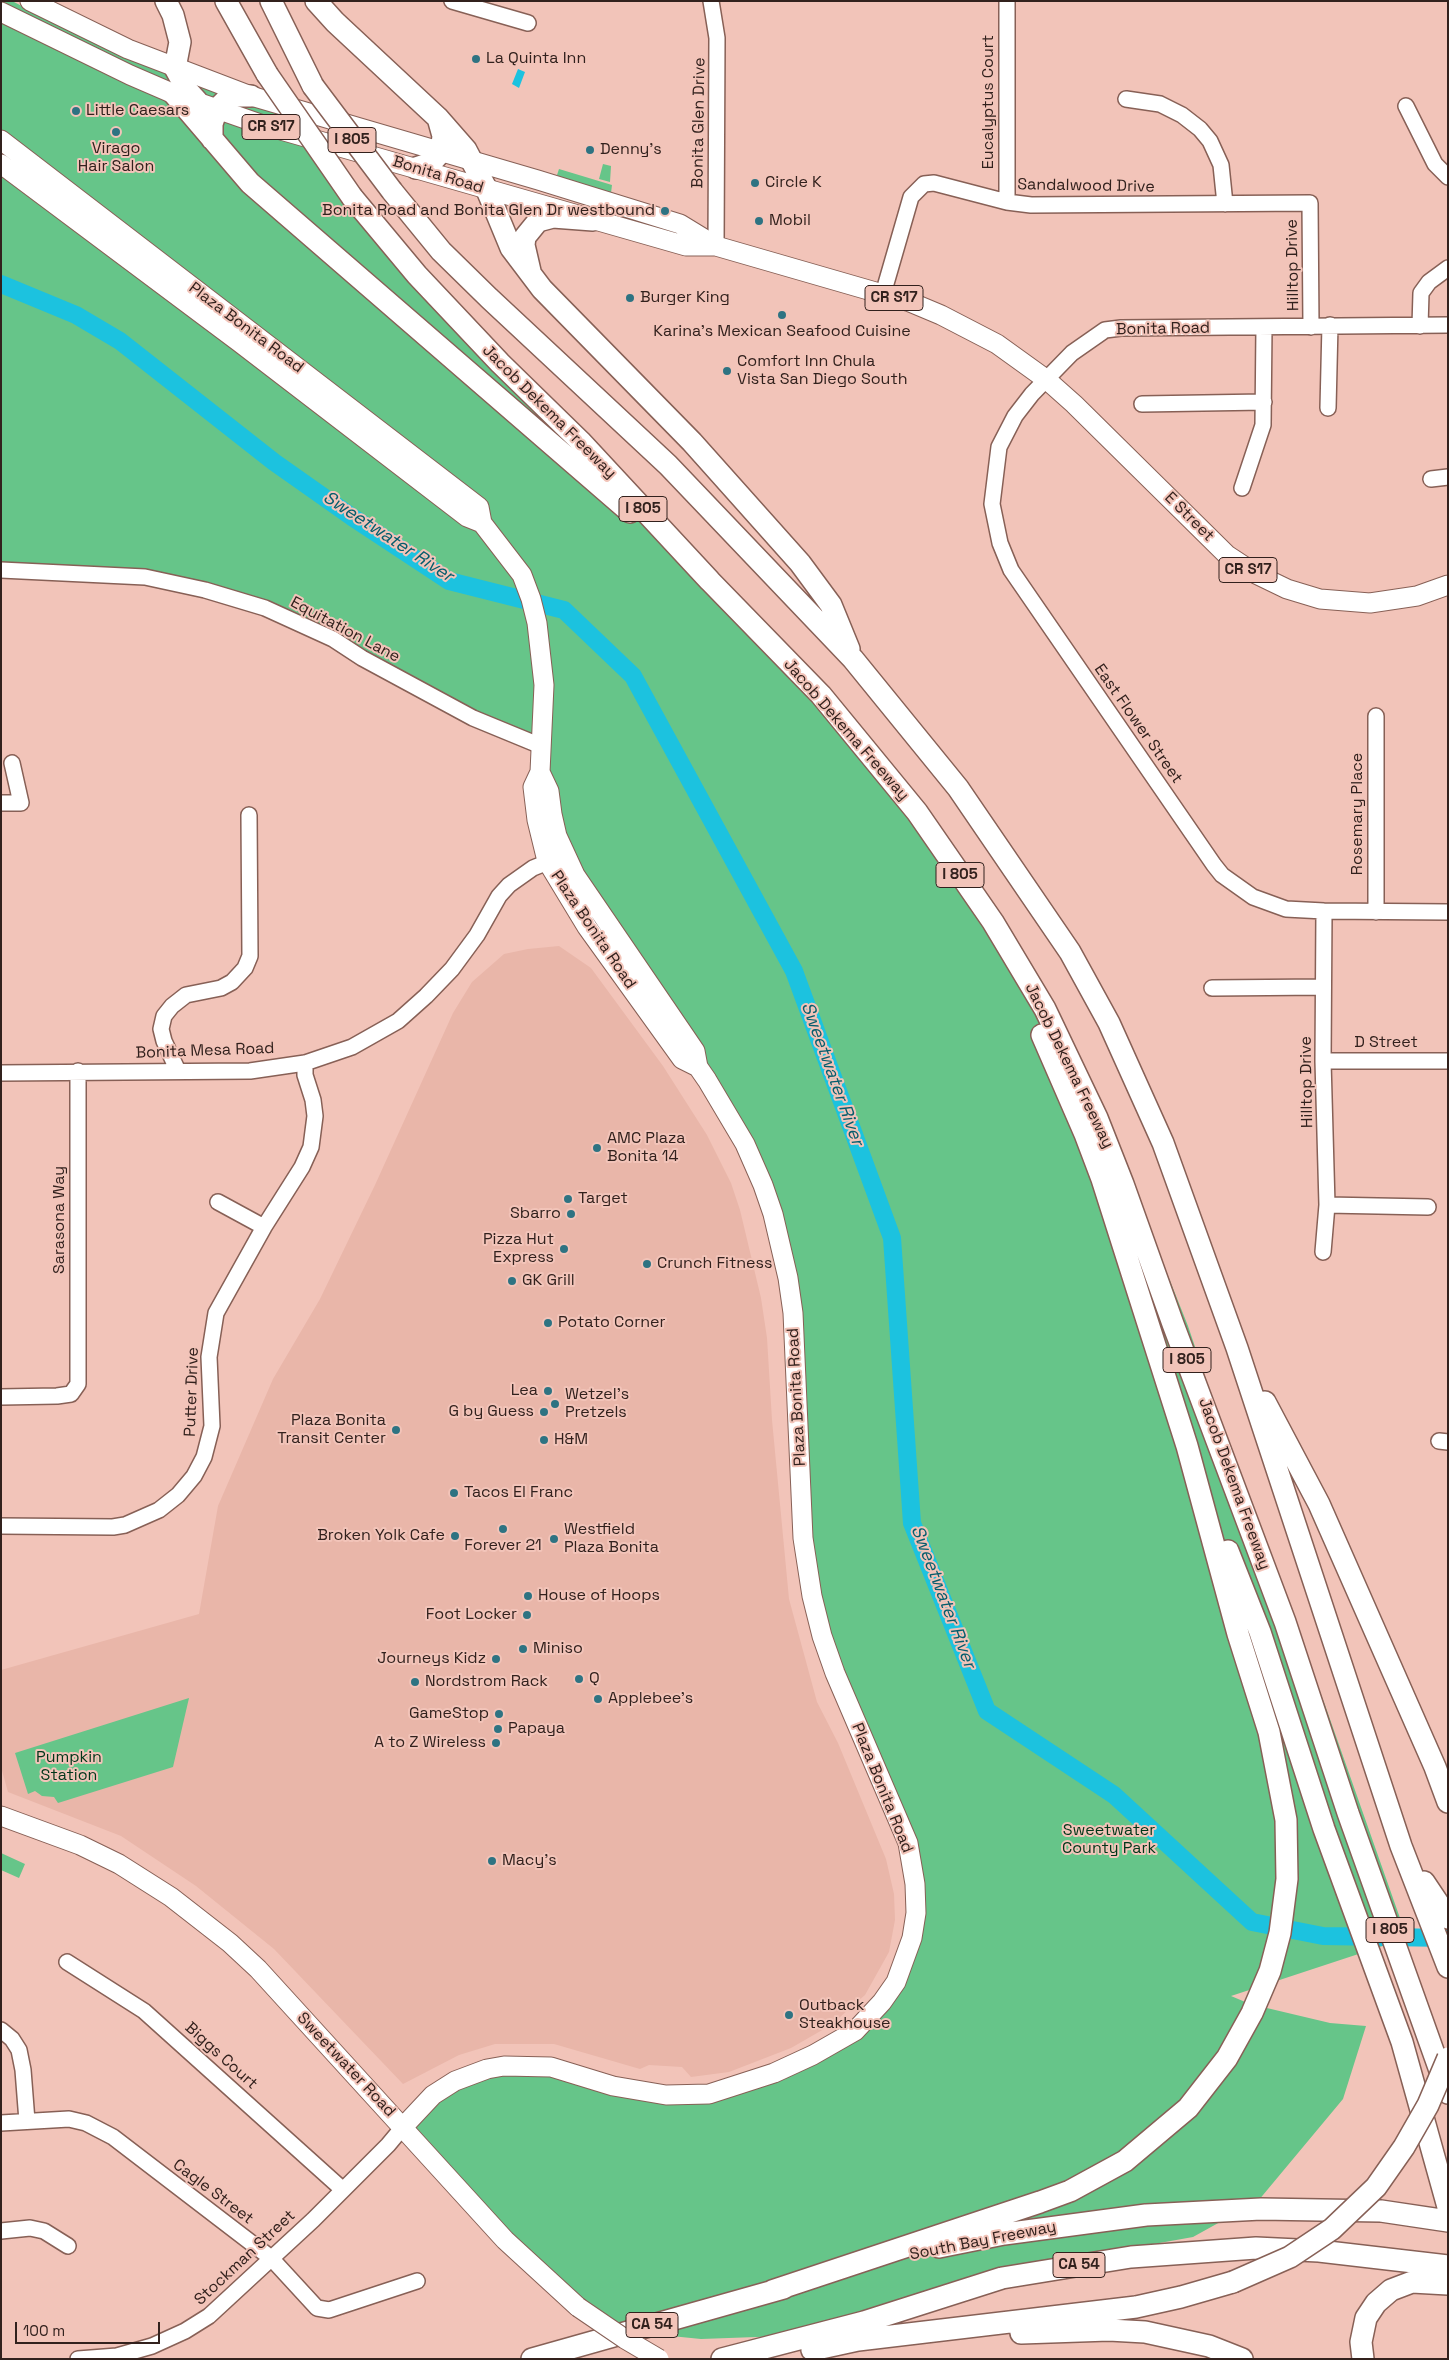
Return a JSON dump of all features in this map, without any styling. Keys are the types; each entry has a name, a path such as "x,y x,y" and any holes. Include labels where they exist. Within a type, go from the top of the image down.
{"highway":[{"path":"166,1 180,42 175,68 187,90 197,101"},
{"name":"Jacob Dekema Freeway","path":"226,1 267,74 352,197 417,275 500,363 580,441 710,581 821,695 917,812 994,922 1046,1009 1097,1118 1117,1168 1173,1324 1285,1622 1348,1813 1440,2052 1448,2093"},
{"name":"I 805","path":"271,1 314,86 392,191 441,251 668,465 854,659 958,788 1070,952 1109,1023 1163,1143 1237,1348 1401,1846 1448,1967"},
{"path":"316,1 335,22 438,118 466,150 474,162 487,190 511,248 542,288 692,442 800,563 831,605 854,659"},
{"path":"174,94 250,183 710,581"},
{"path":"212,139 212,124 217,109 230,96 251,96"},
{"path":"416,168 431,163 441,152 443,136 438,118"},
{"path":"531,274 524,245 525,237 536,223 552,217 593,220"},
{"path":"772,2291 1070,2191 1131,2156 1188,2108 1227,2058 1252,2013 1270,1971 1280,1933 1287,1879 1286,1820 1269,1732 1238,1634 1187,1446 1089,1143 994,922"},
{"path":"1237,1348 1319,1504 1427,1749 1448,1802"},
{"path":"1187,1446 1260,1632 1324,1829 1402,2042 1446,2201"},
{"path":"1401,1846 1448,1918"},
{"path":"771,2359 858,2340 1136,2307 1181,2297 1233,2282 1290,2256 1332,2229 1376,2187 1404,2147 1428,2105 1440,2052"},
{"name":"South Bay Freeway","path":"532,2359 772,2291 926,2250 1004,2234 1146,2215 1261,2208 1381,2211 1448,2221"},
{"name":"CA 54","path":"722,2359 864,2322 1002,2278 1131,2257 1256,2248 1320,2251 1448,2266"},
{"path":"1363,2359 1361,2342 1366,2318 1376,2303 1391,2290 1412,2282 1448,2284"},
{"path":"926,2331 967,2335 1109,2330 1145,2332 1201,2344 1242,2359"}],"main road":[{"name":"Bonita Road","path":"30,1 128,49 251,96 680,224 716,246 910,302 941,315 997,344 1046,380"},
{"name":"Bonita Road","path":"1,12 174,94 260,124 686,246 716,246"},
{"name":"Plaza Bonita Road","path":"1,140 479,507 482,523 522,575 531,599 536,623 544,685 540,772 533,787 537,820 547,860 587,927 682,1060 698,1067"},
{"name":"Plaza Bonita Road","path":"1,164 239,342 467,517 482,523"},
{"name":"E Street","path":"1046,380 1074,404 1227,555 1271,583 1320,599 1354,603 1402,600 1448,586"},
{"name":"Plaza Bonita Road","path":"402,2127 433,2095 456,2081 487,2069 504,2066 550,2067 613,2086 666,2095 709,2094 774,2073 802,2060 855,2030 882,2002 896,1982 912,1938 916,1913 915,1884 908,1844 835,1673 822,1636 812,1596 803,1538 793,1313 788,1278 773,1214 745,1144 698,1067 695,1051 574,875 557,836 549,791 540,772"},
{"name":"Sweetwater Road","path":"1,1816 95,1852 119,1864 171,1897 230,1943 258,1969 505,2240 578,2307 625,2339 659,2359"}],"street":[{"path":"452,1 528,23"},
{"name":"Bonita Glen Drive","path":"711,1 717,38 716,246"},
{"name":"Eucalyptus Court","path":"1007,1 1007,202"},
{"path":"1126,99 1160,104 1182,115 1200,129 1210,141 1221,165 1225,204"},
{"path":"1406,106 1435,164 1448,177"},
{"name":"Sandalwood Drive","path":"883,294 910,198 924,184 934,183 1007,202 1031,205 1310,203"},
{"name":"Hilltop Drive","path":"1310,203 1311,327"},
{"path":"1420,326 1421,293 1429,282 1448,268"},
{"path":"1328,408 1330,325"},
{"name":"Bonita Road","path":"1046,380 1072,352 1105,330 1121,328 1448,325"},
{"path":"1242,488 1263,425 1264,327"},
{"name":"East Flower Street","path":"1046,380 1015,416 999,447 992,504 1000,543 1011,570 1214,866 1237,887 1264,902 1286,909 1448,912"},
{"path":"1142,404 1264,402"},
{"path":"1431,479 1448,477"},
{"name":"Equitation Lane","path":"1,570 146,577 205,590 265,608 333,639 362,658 473,718 540,746"},
{"name":"Rosemary Place","path":"1376,716 1376,912"},
{"path":"1,803 21,803 12,763"},
{"path":"178,1071 164,1042 161,1028 164,1016 172,1006 186,995 221,988 232,982 245,968 250,956 249,814"},
{"name":"Bonita Mesa Road","path":"1,1073 250,1071 305,1064 352,1047 398,1021 426,996 452,968 477,935 499,896 509,884 547,860 567,856"},
{"name":"Hilltop Drive","path":"1324,911 1323,986 1327,1205 1324,1252"},
{"path":"1212,988 1323,986"},
{"name":"D Street","path":"1324,1061 1448,1061"},
{"name":"Putter Drive","path":"1,1526 113,1527 125,1525 159,1510 187,1486 200,1467 212,1426 209,1357 216,1313 264,1227 302,1167 314,1136 314,1108 305,1075 305,1064"},
{"name":"Sarasona Way","path":"1,1397 71,1394 78,1384 80,1369 78,1071"},
{"path":"218,1202 264,1227"},
{"path":"1327,1205 1428,1207"},
{"name":"Biggs Court","path":"66,1962 144,2011 342,2190"},
{"path":"1,2030 12,2039 18,2050 23,2070 27,2120"},
{"name":"Cagle Street","path":"1,2123 69,2119 86,2123 113,2137 271,2258 318,2308 329,2310 417,2281"},
{"name":"Stockman Street","path":"78,2359 99,2358 135,2352 185,2331 209,2316 342,2190 402,2127"},
{"path":"1,2231 30,2228 44,2230 68,2246"}],"shaded area":[{"path":"559,946 591,968 663,1066 707,1135 731,1183 740,1210 761,1298 767,1338 772,1420 789,1599 817,1702 838,1743 886,1859 894,1894 895,1920 889,1952 865,1995 831,2025 791,2048 729,2072 691,2077 682,2067 649,2065 640,2069 554,2044 495,2044 459,2055 403,2084 274,1949 196,1886 121,1836 8,1792 1,1767 1,1670 199,1614 218,1506 273,1379 320,1299 375,1185 453,1013 472,982 504,954"}],"green space":[{"name":"Sweetwater County Park","path":"1,1 12,1 65,28 281,113 304,147 352,197 370,237 493,368 576,446 917,812 1106,1120 1188,1326 1243,1489 1325,1705 1407,1938 1231,1996 1250,2004 1330,2023 1366,2026 1343,2099 1258,2201 1193,2237 1126,2249 812,2335 701,2339 651,2334 608,2324 577,2307 402,2126 428,2099 511,2066 688,2095 838,2042 902,1968 913,1871 815,1613 794,1322 749,1152 575,897 541,741 472,718 358,656 204,588 1,569"},
{"path":"603,164 611,166 610,182 599,179"},
{"path":"559,169 612,185 611,193 562,178 557,175"},
{"name":"Pumpkin Station","path":"189,1698 173,1767 58,1803 54,1797 42,1796 35,1791 28,1794 15,1753"},
{"path":"1,1853 25,1864 19,1878 1,1870"}],"water":[{"path":"518,69 525,72 519,88 512,84"}],"waterway":[{"name":"Sweetwater River","path":"1,284 76,315 120,341 274,462 352,517 449,581 564,610 633,676 794,971 892,1238 912,1523 987,1711 1114,1795 1252,1922 1323,1936 1448,1938"}],"place":[{"name":"La Quinta Inn","path":"476,59"},
{"name":"Little Caesars","path":"76,111"},
{"name":"Virago Hair Salon","path":"116,132"},
{"name":"Denny's","path":"590,150"},
{"name":"Circle K","path":"755,183"},
{"name":"Bonita Road and Bonita Glen Dr westbound","path":"665,211"},
{"name":"Mobil","path":"759,221"},
{"name":"Burger King","path":"630,298"},
{"name":"Karina's Mexican Seafood Cuisine","path":"782,315"},
{"name":"Comfort Inn Chula Vista San Diego South","path":"727,371"},
{"name":"AMC Plaza Bonita 14","path":"597,1148"},
{"name":"Target","path":"568,1199"},
{"name":"Sbarro","path":"571,1214"},
{"name":"Pizza Hut Express","path":"564,1249"},
{"name":"Crunch Fitness","path":"647,1264"},
{"name":"GK Grill","path":"512,1281"},
{"name":"Potato Corner","path":"548,1323"},
{"name":"Lea","path":"548,1391"},
{"name":"Wetzel's Pretzels","path":"555,1404"},
{"name":"G by Guess","path":"544,1412"},
{"name":"Plaza Bonita Transit Center","path":"396,1430"},
{"name":"H&M","path":"544,1440"},
{"name":"Tacos El Franc","path":"454,1493"},
{"name":"Forever 21","path":"503,1529"},
{"name":"Broken Yolk Cafe","path":"455,1536"},
{"name":"Westfield Plaza Bonita","path":"554,1539"},
{"name":"House of Hoops","path":"528,1596"},
{"name":"Foot Locker","path":"527,1615"},
{"name":"Miniso","path":"523,1649"},
{"name":"Journeys Kidz","path":"496,1659"},
{"name":"Q","path":"579,1679"},
{"name":"Nordstrom Rack","path":"415,1682"},
{"name":"Applebee's","path":"598,1699"},
{"name":"GameStop","path":"499,1714"},
{"name":"Papaya","path":"498,1729"},
{"name":"A to Z Wireless","path":"496,1743"},
{"name":"Macy's","path":"492,1861"},
{"name":"Outback Steakhouse","path":"789,2015"}]}
